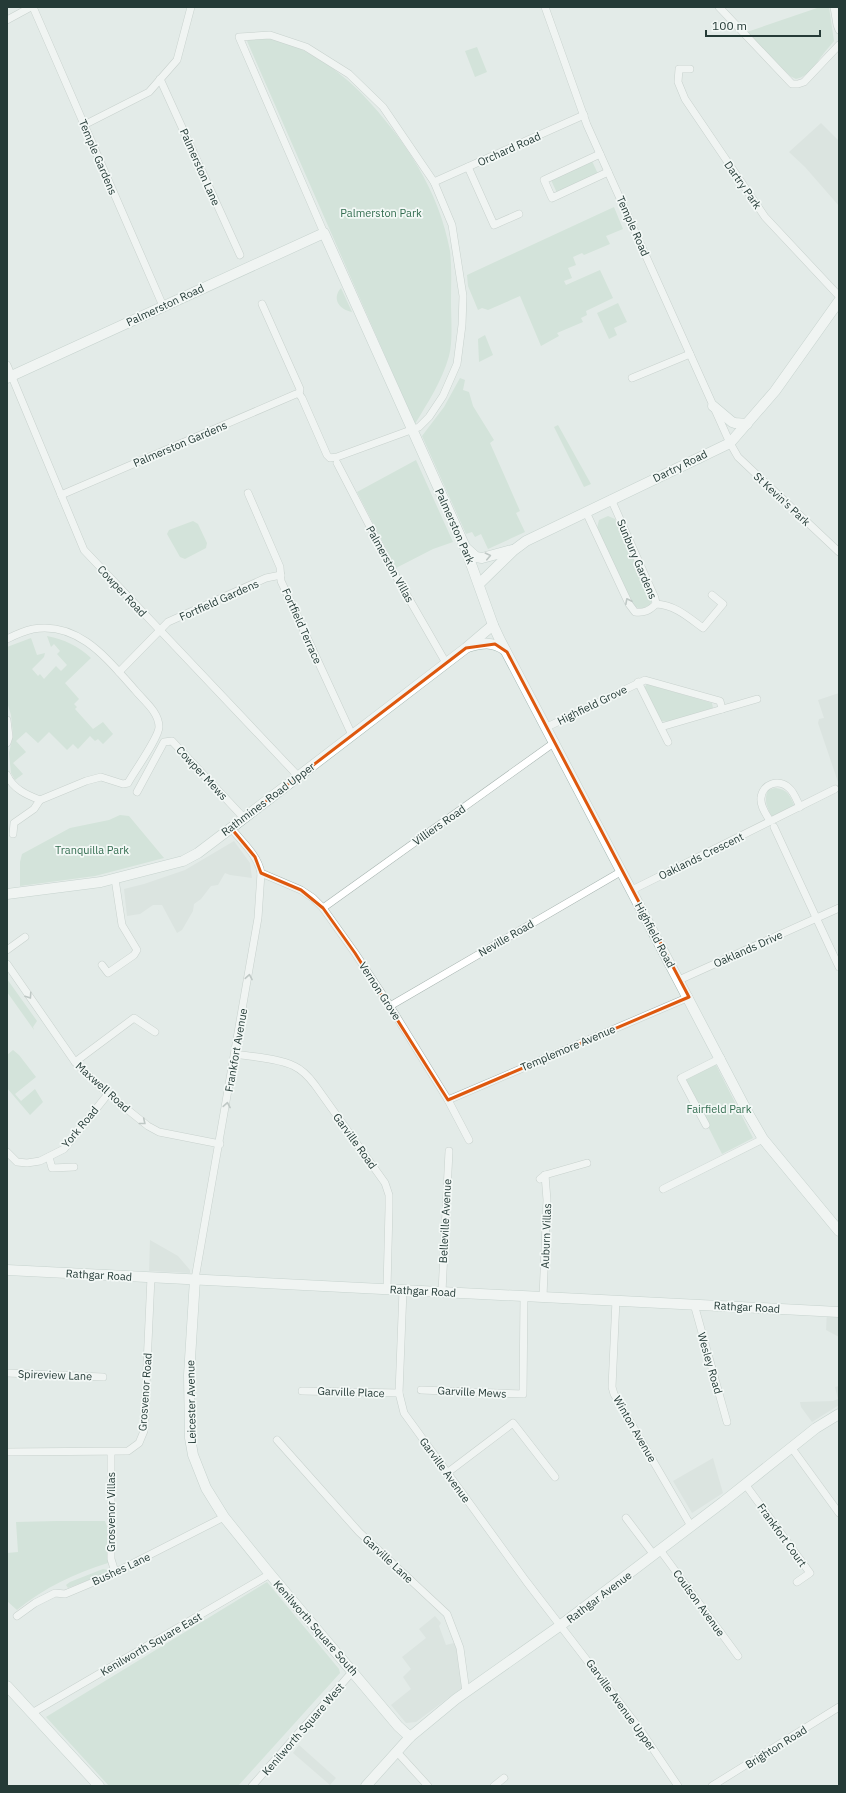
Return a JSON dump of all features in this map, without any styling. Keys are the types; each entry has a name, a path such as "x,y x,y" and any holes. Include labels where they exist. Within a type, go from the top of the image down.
{"street":[{"path":"7,20 32,7"},
{"name":"Temple Gardens","path":"32,7 163,306"},
{"path":"84,125 149,92 177,60 191,7"},
{"name":"Temple Road","path":"544,7 600,154 730,443"},
{"path":"719,7 792,84 804,82 839,45"},
{"path":"834,7 836,25 839,30"},
{"name":"Palmerston Park","path":"412,430 419,427 429,417 443,396 457,364 462,325 463,296 452,225 434,182 383,107 349,74 306,47 270,35 239,37 324,233 412,430 465,547 493,624"},
{"name":"Dartry Park","path":"690,70 679,69 678,82 685,99 706,132 765,217 839,296"},
{"name":"Palmerston Lane","path":"160,79 240,255"},
{"name":"Orchard Road","path":"434,182 584,115"},
{"path":"600,154 544,180 552,198 608,172"},
{"path":"468,167 494,225 519,214"},
{"name":"Palmerston Road","path":"9,377 324,233"},
{"name":"Dartry Road","path":"479,584 514,550 526,541 730,443 775,391 839,301"},
{"path":"262,304 300,389 299,394 327,455 330,458 337,457 412,430"},
{"path":"632,378 690,354"},
{"name":"Cowper Road","path":"7,365 9,377 84,550 298,776"},
{"name":"Palmerston Gardens","path":"61,495 299,394"},
{"path":"713,406 735,424 747,424"},
{"name":"St Kevin's Park","path":"730,443 743,462 838,550"},
{"name":"Palmerston Villas","path":"337,463 393,571 446,663"},
{"name":"Fortfield Terrace","path":"248,493 280,567 282,581 352,735"},
{"name":"Sunbury Gardens","path":"586,512 629,604 634,612 643,613 651,609 656,604 655,598 612,500"},
{"path":"465,547 476,557 482,558 514,550"},
{"name":"Fortfield Gardens","path":"119,672 168,622 266,578 281,575"},
{"path":"656,604 665,604 684,613 703,628 723,604 712,594"},
{"name":"Rathmines Road Upper","path":"7,894 115,880 183,861 231,828 466,648 493,624"},
{"name":"Highfield Road","path":"493,624 763,1139 839,1231"},
{"path":"7,638 33,629 50,629 74,633 92,646 119,672 158,717 159,730 128,783 117,783 101,778 86,781 40,800 34,809 17,819 14,823 13,834"},
{"path":"466,648 489,643 495,644 507,652"},
{"name":"Highfield Grove","path":"547,728 638,682 645,680 720,702 722,709"},
{"name":"Highfield Grove","path":"638,682 668,742"},
{"path":"661,727 757,699"},
{"path":"7,720 9,737 7,743"},
{"name":"Cowper Mews","path":"137,792 164,742 172,741 244,818"},
{"name":"Villiers Road","path":"323,908 555,742"},
{"path":"7,775 10,781 25,794 40,800"},
{"path":"800,807 788,786 778,783 768,785 764,789 761,799 763,809 772,824 839,967"},
{"name":"Oaklands Crescent","path":"632,890 772,824 800,807 835,789"},
{"name":"Frankfort Avenue","path":"196,1280 258,918 261,873 255,857 231,828"},
{"name":"Neville Road","path":"390,1006 622,871"},
{"name":"Vernon Grove","path":"261,873 301,890 313,898 323,908 390,1006 448,1100 469,1140"},
{"path":"102,965 108,973 134,955 137,950 122,924 115,880"},
{"name":"Oaklands Drive","path":"679,980 839,908"},
{"path":"7,950 25,937"},
{"name":"Maxwell Road","path":"7,964 75,1062 108,1094 148,1126 159,1132 220,1144"},
{"name":"Templemore Avenue","path":"448,1100 689,997"},
{"path":"75,1062 134,1018 155,1032"},
{"name":"Garville Road","path":"235,1054 294,1065 304,1072 315,1085 385,1183 389,1195 387,1289"},
{"path":"706,1125 682,1078 720,1058"},
{"name":"York Road","path":"7,1152 17,1162 27,1164 40,1161 64,1149 108,1094"},
{"path":"663,1189 763,1139"},
{"name":"Belleville Avenue","path":"442,1292 449,1151"},
{"path":"49,1157 52,1168 74,1167"},
{"name":"Auburn Villas","path":"543,1297 547,1200 543,1177 587,1163"},
{"name":"Rathgar Road","path":"7,1270 839,1312"},
{"name":"Grosvenor Road","path":"7,1452 128,1451 139,1444 144,1431 151,1277"},
{"name":"Leicester Avenue","path":"196,1280 189,1375 190,1438 193,1455 201,1477 224,1517"},
{"name":"Garville Avenue","path":"403,1290 399,1394 404,1413 561,1626"},
{"name":"Garville Mews","path":"421,1390 526,1396 524,1296"},
{"name":"Winton Avenue","path":"616,1300 612,1387 614,1394 691,1526"},
{"name":"Wesley Road","path":"694,1304 727,1422"},
{"name":"Spireview Lane","path":"7,1373 103,1377"},
{"name":"Garville Place","path":"302,1391 399,1394"},
{"name":"Rathgar Avenue","path":"366,1786 410,1737 466,1692 561,1626 791,1447 816,1428 839,1414"},
{"path":"447,1473 513,1423 555,1477"},
{"name":"Garville Lane","path":"277,1440 359,1532 447,1614 460,1648 466,1692"},
{"path":"791,1447 839,1513"},
{"name":"Grosvenor Villas","path":"111,1452 111,1559 115,1572"},
{"name":"Frankfort Court","path":"745,1484 810,1573 797,1582"},
{"name":"Bushes Lane","path":"17,1616 35,1603 55,1594 65,1594 115,1572 224,1517"},
{"name":"Kenilworth Square South","path":"224,1517 398,1726 410,1737"},
{"name":"Coulson Avenue","path":"626,1518 657,1552 738,1656"},
{"name":"Kenilworth Square East","path":"32,1713 270,1574"},
{"name":"Garville Avenue Upper","path":"561,1626 639,1728 678,1786"},
{"name":"Kenilworth Square West","path":"252,1786 353,1671"},
{"path":"7,1686 99,1786"},
{"name":"Brighton Road","path":"712,1786 839,1708"},
{"path":"397,1752 428,1786"},
{"path":"494,1786 504,1778"}],"highlighted area":[{"path":"495,644 507,652 689,997 448,1100 355,953 323,908 301,890 261,873 255,857 231,828 466,648"}],"shaded area":[{"path":"821,123 839,141 839,206 805,167 789,152"},
{"path":"839,693 839,785 818,723 819,719 824,718 818,700"},
{"path":"234,841 250,863 252,878 225,873 218,885 211,886 201,899 194,904 193,911 182,930 177,933 162,905 153,905 140,914 127,916 124,889 185,870"},
{"path":"150,1240 178,1256 190,1270 190,1273 149,1271"},
{"path":"827,1311 839,1312 839,1337 826,1330"},
{"path":"839,1386 839,1405 812,1422 801,1407 800,1402 833,1401 838,1399 835,1387"},
{"path":"713,1458 723,1493 692,1513 673,1481"},
{"path":"435,1616 441,1623 439,1626 446,1645 454,1643 458,1653 463,1687 416,1722 406,1723 391,1705 411,1689 403,1677 411,1669 402,1657 426,1638 419,1629"},
{"path":"299,1745 336,1778 330,1785 293,1753"}],"green space":[{"path":"820,7 829,7 834,41 809,72 796,79 790,76 747,32"},
{"name":"Palmerston Park","path":"270,37 298,48 322,61 354,86 378,112 406,148 429,187 438,207 450,251 451,343 449,356 443,374 415,424 247,41 251,38"},
{"path":"477,47 487,72 475,77 465,51"},
{"path":"592,161 598,174 557,193 551,180"},
{"path":"614,207 623,229 606,236 610,244 584,255 582,253 573,257 576,265 568,268 572,278 564,281 566,285 600,270 613,298 586,311 587,315 581,318 583,322 557,333 559,336 541,346 520,296 488,310 482,308 478,310 468,286 467,275"},
{"path":"341,288 352,312 344,309 338,303 337,296"},
{"path":"618,303 627,322 614,328 617,335 609,339 597,313"},
{"path":"485,335 493,355 479,362 478,339"},
{"path":"460,378 465,380 463,390 469,392 473,406 494,440 490,443 520,511 516,513 525,532 488,549 481,534 475,537 472,532 466,534 422,436 444,407"},
{"path":"558,425 591,484 584,487 554,427"},
{"path":"416,460 453,542 433,549 396,568 357,492"},
{"path":"608,516 615,519 652,599 650,605 638,608 632,604 597,528 599,520"},
{"path":"193,521 198,524 207,543 206,548 185,559 180,557 167,534 169,530"},
{"path":"47,636 60,639 70,644 91,658 65,683 79,699 74,704 77,707 75,709 93,729 103,722 113,734 103,744 98,739 95,741 90,736 78,749 73,744 67,750 49,732 38,743 26,732 16,741 26,752 13,763 23,774 15,780 11,773 9,753 13,735 11,715 7,702 7,647 31,638 37,655 45,653 44,657 32,669 38,676 40,674 44,679 56,666 61,671 67,665 57,654 60,651 54,644 51,647"},
{"path":"647,684 712,703 713,708 669,722 661,721 644,688"},
{"path":"775,788 786,792 790,796 795,807 773,819 769,812 766,798 768,790"},
{"name":"Tranquilla Park","path":"120,815 129,816 164,858 95,876 20,886 20,862 22,854 70,828 109,820"},
{"path":"7,979 37,1021 33,1027 34,1030 7,992"},
{"path":"13,1050 19,1055 36,1077 15,1094 21,1101 35,1089 43,1102 30,1115 7,1088 7,1055"},
{"name":"Fairfield Park","path":"715,1063 753,1138 722,1154 684,1079"},
{"path":"105,1521 108,1529 108,1563 84,1571 60,1582 27,1602 17,1610 7,1601 7,1553 18,1552 16,1522"},
{"path":"103,1569 109,1570 110,1572 68,1588 66,1585 70,1582"},
{"path":"267,1582 339,1669 340,1673 238,1786 109,1786 46,1717"}]}
